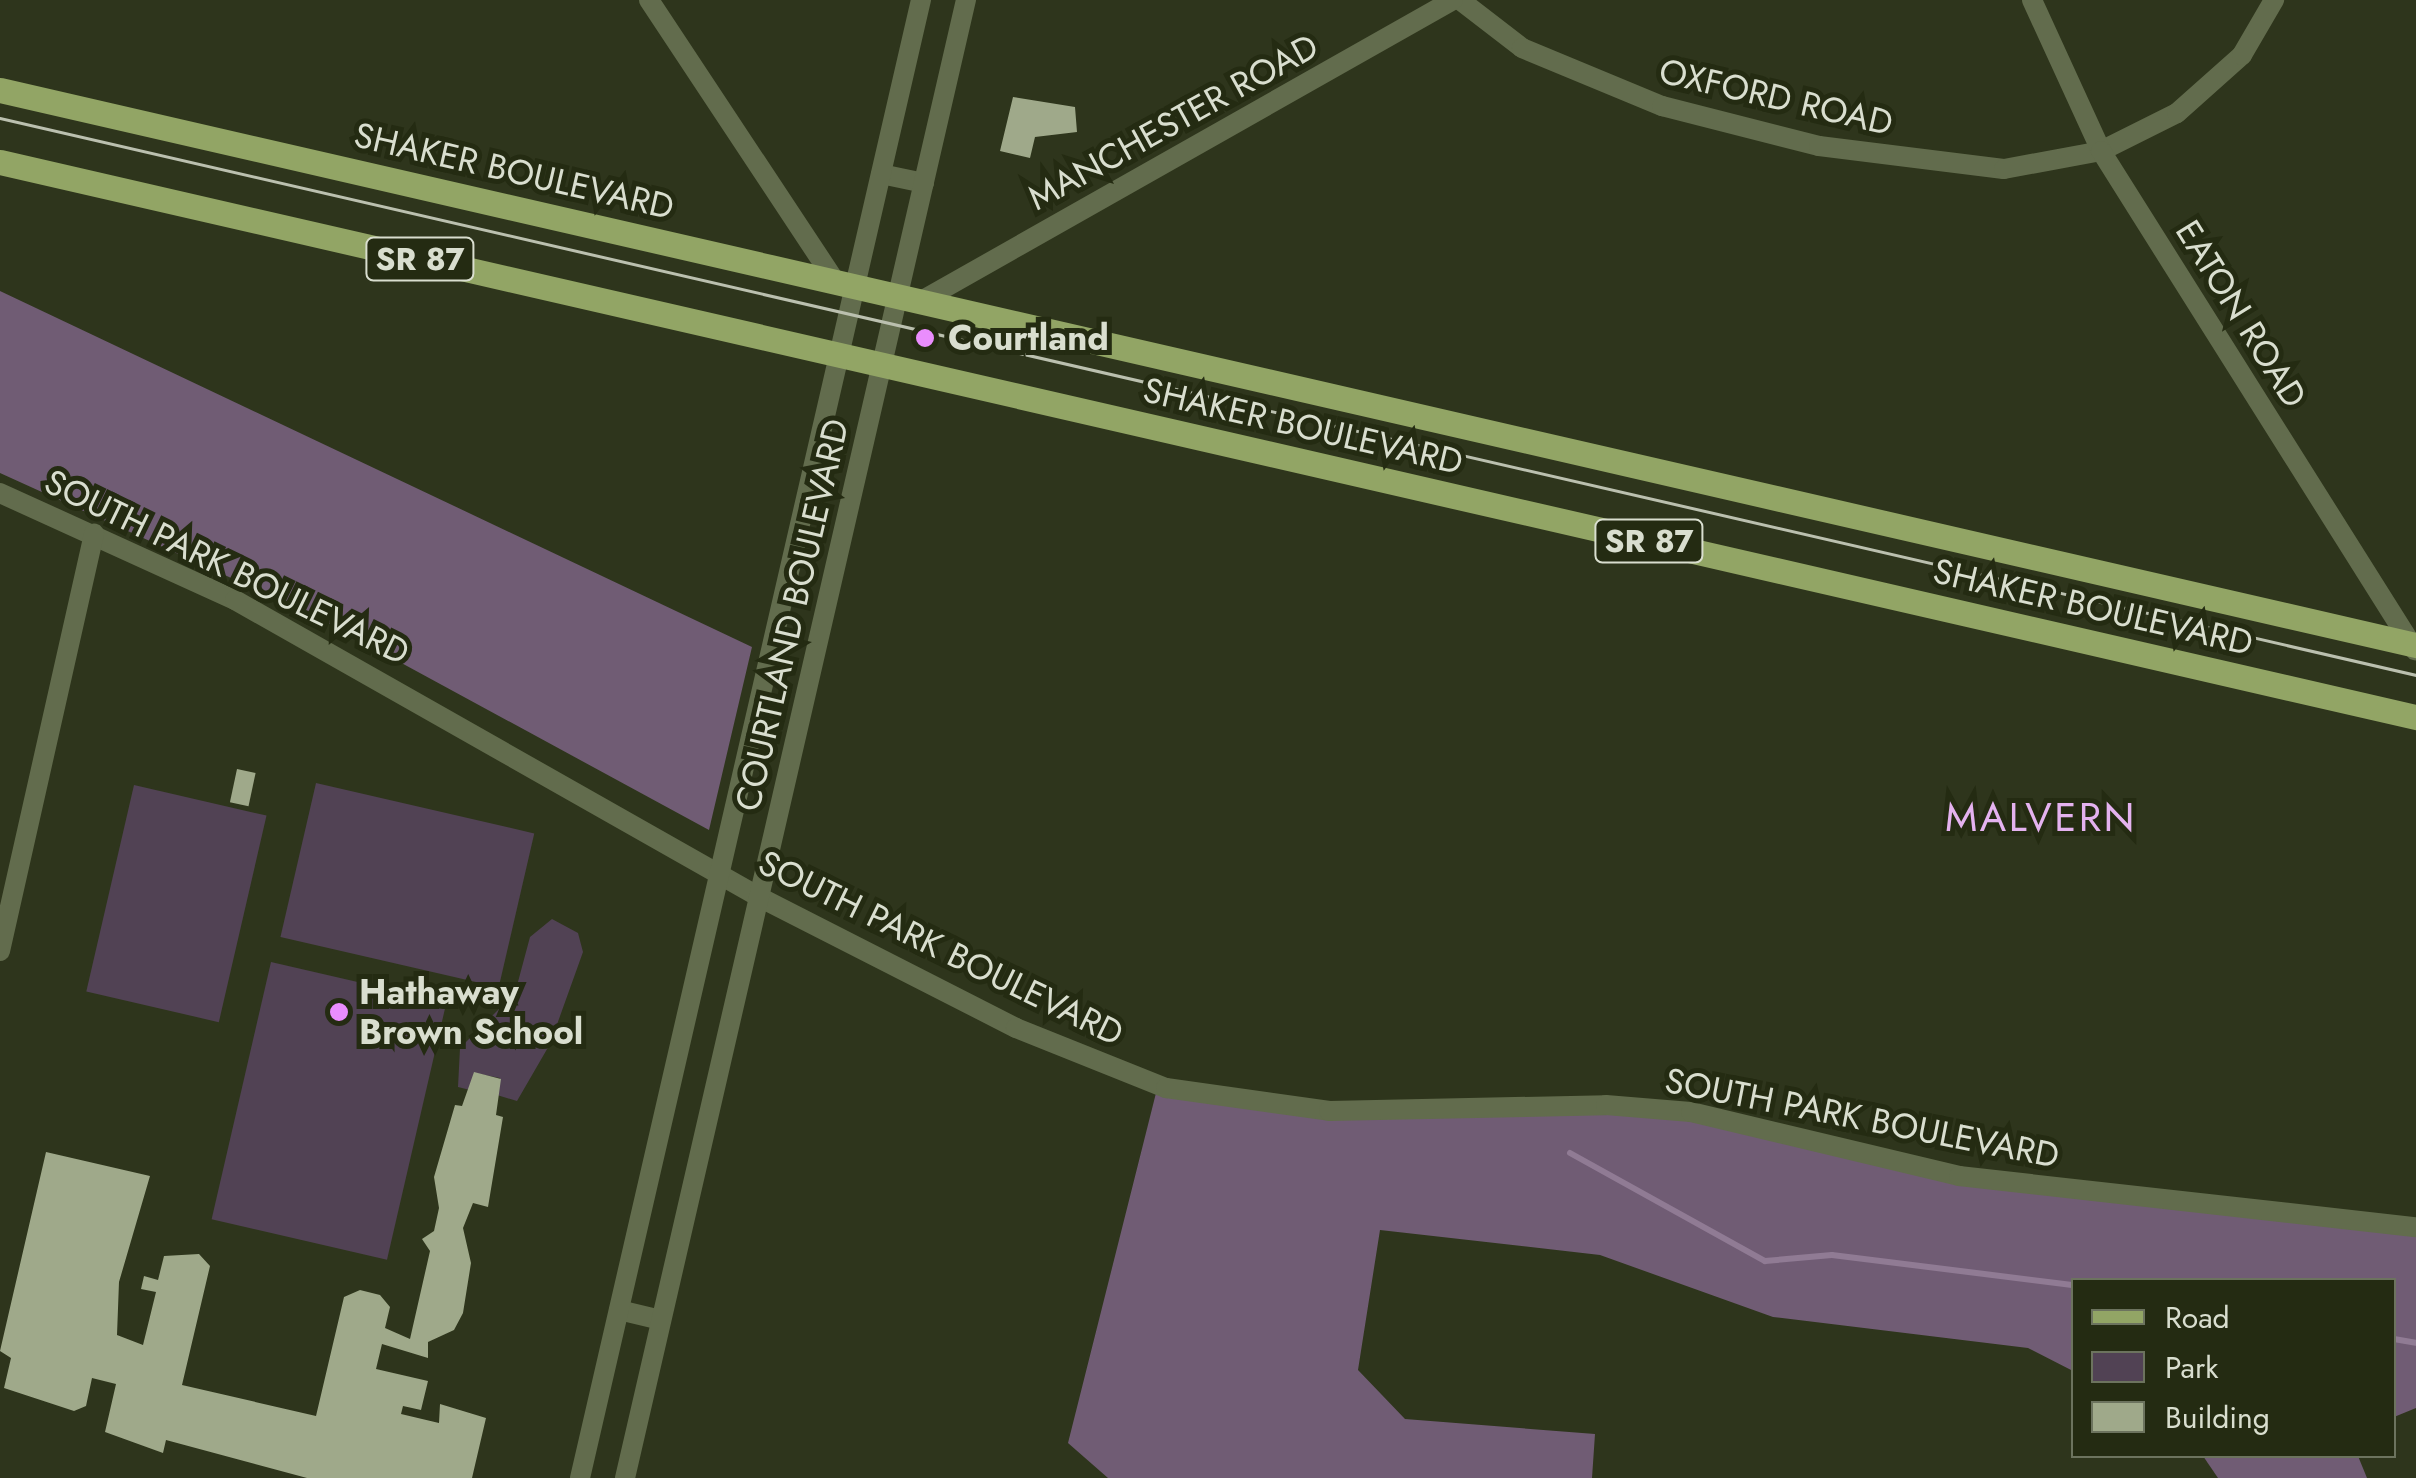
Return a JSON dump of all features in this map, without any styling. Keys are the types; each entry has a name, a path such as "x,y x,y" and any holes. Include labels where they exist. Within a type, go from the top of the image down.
{"main road":[{"name":"SHAKER BOULEVARD","path":"0,90 911,297 2414,647"},
{"name":"SHAKER BOULEVARD","path":"0,162 2416,717"}],"street":[{"path":"649,0 845,283"},
{"name":"COURTLAND BOULEVARD","path":"580,1478 840,356 845,283 882,174 921,0"},
{"name":"COURTLAND BOULEVARD","path":"625,1478 883,365 911,297 924,183 966,0"},
{"name":"OXFORD ROAD","path":"1457,0 1548,62 1755,132 1964,167 2042,166 2101,151 2212,86 2258,34 2274,0"},
{"name":"MANCHESTER ROAD","path":"911,297 1457,0"},
{"name":"EATON ROAD","path":"2032,0 2101,151 2414,647"},
{"path":"882,174 924,183"},
{"name":"SOUTH PARK BOULEVARD","path":"0,493 94,533 421,700 759,897 1077,1056 1166,1088 1246,1105 1690,1112 1959,1176 2416,1227"},
{"path":"0,951 94,533"},
{"path":"619,1310 662,1320"}],"green space":[{"path":"316,783 534,833 499,987 280,937"},
{"path":"134,785 267,816 219,1022 86,992"},
{"path":"552,919 578,933 583,952 550,1044 517,1101 497,1095 500,1078 474,1073 470,1090 458,1087 460,1048 515,993 530,937"},
{"path":"271,962 446,1002 387,1260 212,1219"}],"shaded area":[{"path":"0,291 752,647 709,830 315,616 0,473"},
{"path":"1158,1085 1246,1105 1606,1105 1845,1152 2416,1227 2416,1408 2396,1416 2396,1278 2071,1278 2071,1370 2028,1348 1773,1317 1600,1255 1380,1230 1358,1370 1405,1419 1595,1434 1592,1478 1108,1478 1068,1443"},
{"path":"2204,1458 2359,1458 2367,1478 2218,1478"}],"building":[{"path":"1013,97 1075,107 1077,132 1035,137 1030,158 1000,151"},
{"path":"237,769 256,773 249,806 230,802"},
{"path":"474,1072 501,1079 496,1115 503,1117 488,1207 473,1203 463,1228 471,1263 463,1313 454,1330 428,1342 428,1358 382,1344 376,1369 428,1381 421,1410 403,1406 401,1414 439,1423 440,1404 486,1418 472,1478 307,1478 166,1440 163,1453 105,1432 116,1384 92,1378 86,1406 74,1411 4,1388 11,1358 0,1351 46,1152 150,1176 119,1282 117,1335 143,1345 156,1292 141,1289 144,1276 158,1280 164,1256 199,1254 210,1266 182,1385 316,1416 344,1297 360,1290 380,1295 390,1307 385,1328 410,1339 430,1251 422,1239 434,1231 439,1208 434,1177 455,1105 462,1106"}],"waterway":[{"path":"1570,1153 1765,1261 1832,1255 2071,1285"},
{"path":"2396,1339 2416,1343"}],"tram line":[{"path":"0,118 2416,675"}],"place":[{"name":"Courtland","path":"925,338"},
{"name":"Hathaway Brown School","path":"339,1012"}],"district":[{"name":"MALVERN","path":"2041,817"}]}
